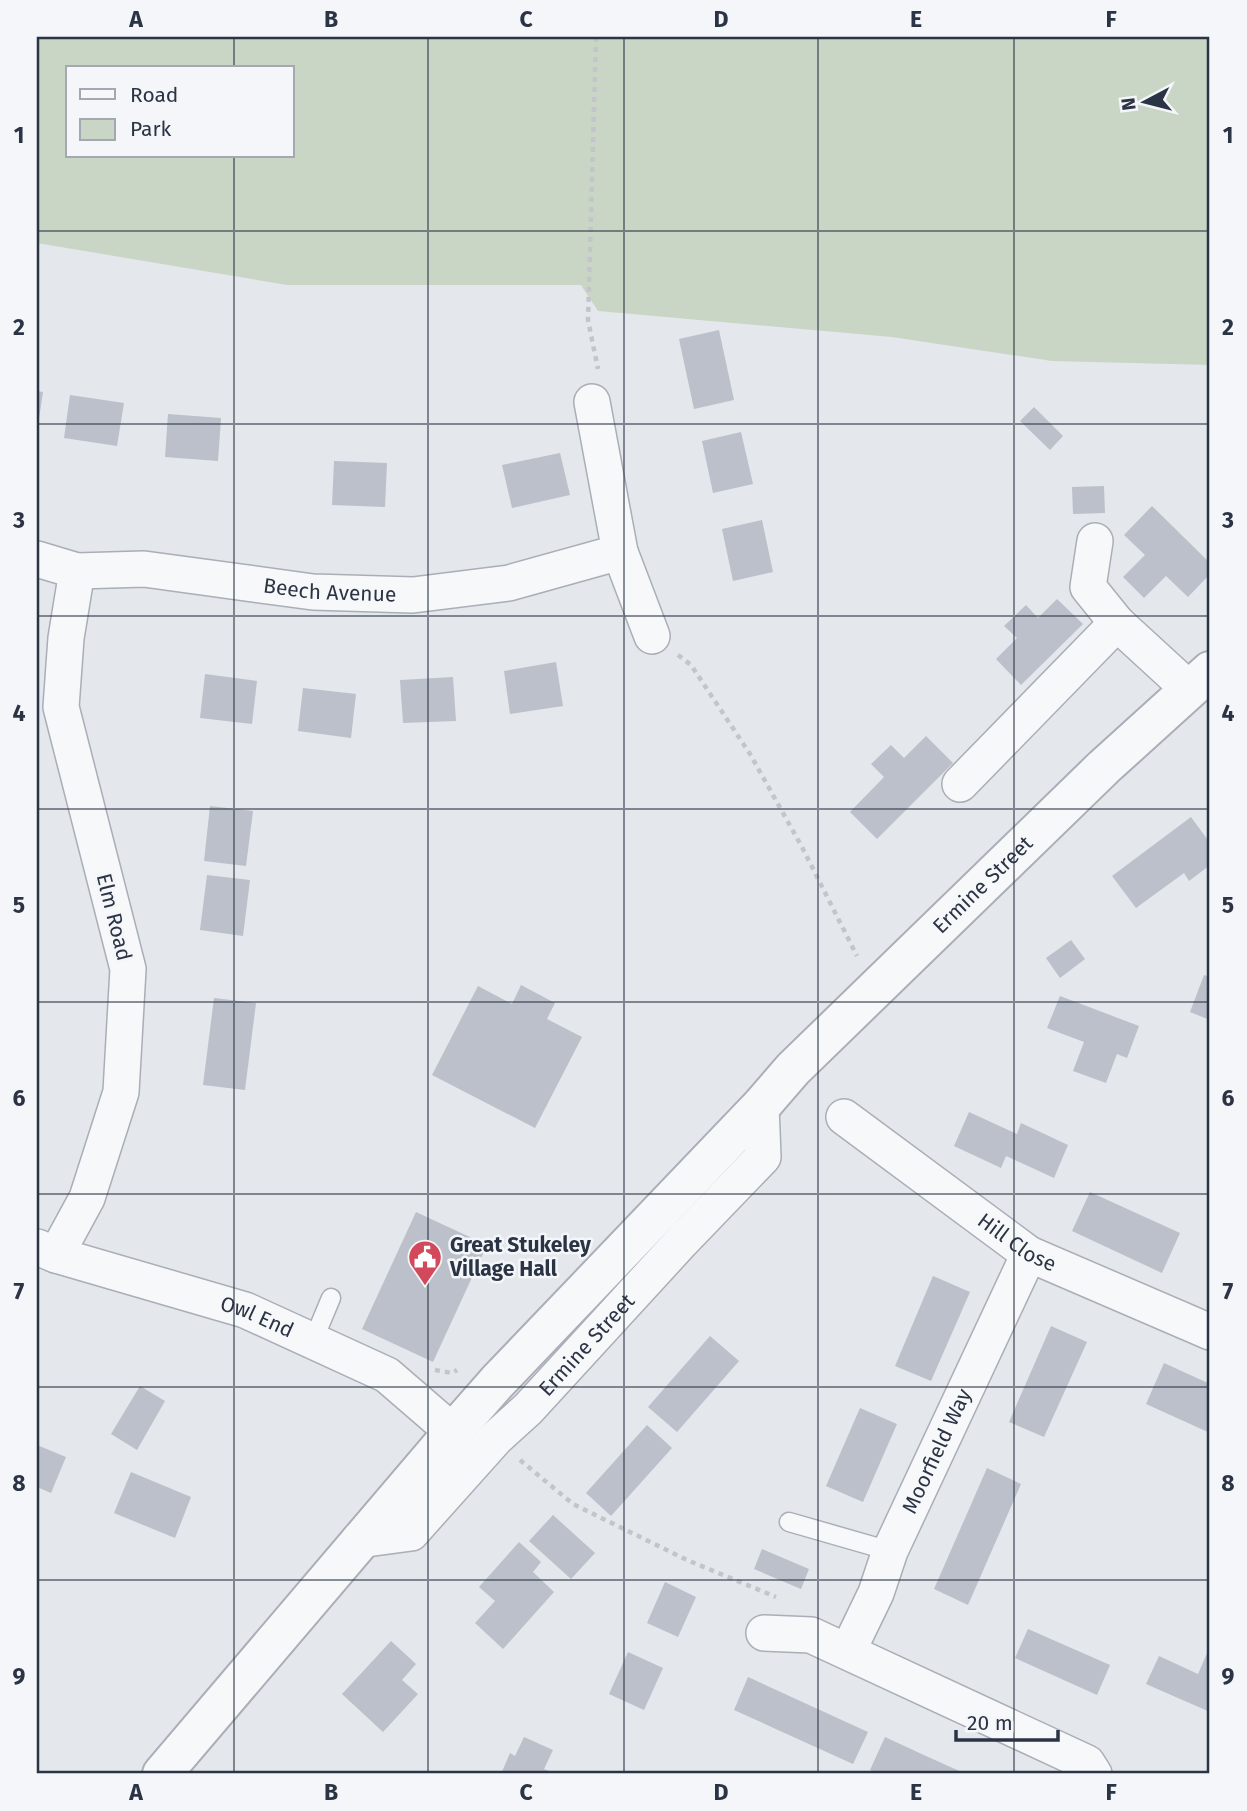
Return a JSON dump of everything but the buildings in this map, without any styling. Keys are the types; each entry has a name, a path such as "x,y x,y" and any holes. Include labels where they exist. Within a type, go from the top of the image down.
{"street":[{"path":"593,402 620,552 652,636"},
{"path":"1095,541 1088,587 1117,623 1199,680"},
{"name":"Beech Avenue","path":"37,559 77,571 144,569 313,592 413,594 509,583 620,552"},
{"name":"Elm Road","path":"46,1251 87,1198 121,1092 128,969 61,707 66,638 77,571"},
{"path":"960,785 1117,623"},
{"name":"Ermine Street","path":"162,1774 453,1432 793,1069 1104,767 1199,680"},
{"name":"Ermine Street","path":"359,1540 411,1533 496,1438 528,1409 762,1157 761,1106"},
{"name":"Hill Close","path":"844,1117 1029,1254 1210,1332"},
{"name":"Owl End","path":"46,1251 245,1310 387,1375 453,1432"},
{"name":"Moorfield Way","path":"848,1651 876,1593 890,1551 1029,1254"},
{"path":"764,1633 811,1635 1087,1763 1094,1774"}],"lane":[{"path":"313,1341 331,1298"},
{"path":"789,1522 890,1551"}],"path":[{"path":"593,402 602,388 588,320 596,37"},
{"path":"652,636 691,665 750,754 802,847 858,958"},
{"path":"496,1438 529,1470 573,1504 687,1560 787,1601"}],"green space":[{"path":"37,37 1210,37 1210,365 1052,361 892,337 598,311 581,285 287,285 37,243"}],"place":[{"name":"Great Stukeley Village Hall","path":"425,1287"}]}
